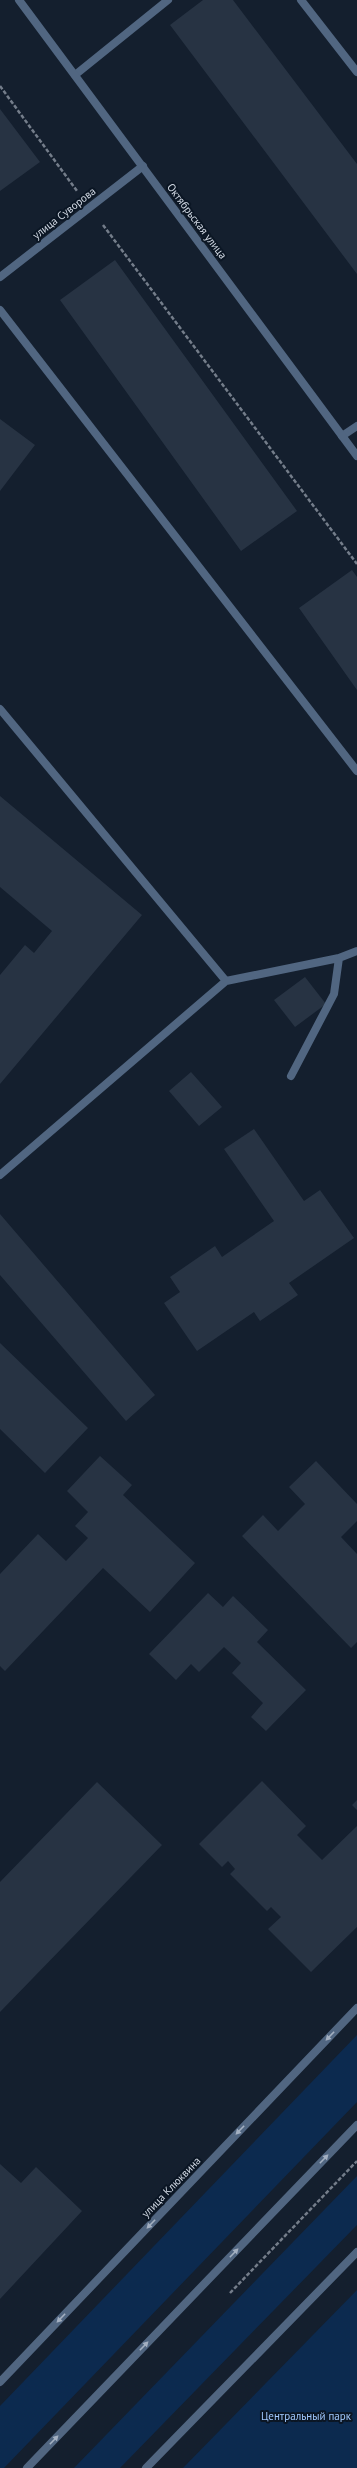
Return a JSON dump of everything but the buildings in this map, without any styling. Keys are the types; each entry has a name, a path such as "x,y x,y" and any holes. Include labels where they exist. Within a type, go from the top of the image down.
{"street":[{"name":"Октябрьская улица","path":"19,0 357,456"},
{"path":"75,75 168,0"},
{"path":"301,0 357,72"},
{"name":"улица Суворова","path":"0,277 142,166"},
{"path":"0,310 357,770"},
{"path":"342,436 357,426"},
{"path":"0,709 226,981"},
{"path":"0,1175 226,981 339,958 357,951"},
{"path":"291,1076 334,994 339,958"},
{"name":"улица Клюквина","path":"0,2382 357,2008"},
{"path":"27,2468 357,2125"},
{"path":"146,2468 357,2252"}],"path":[{"path":"0,86 357,564"}],"green space":[{"path":"357,2035 357,2102 4,2468 0,2468 0,2406"},
{"path":"357,2176 357,2225 120,2468 74,2468"},
{"name":"Центральный парк","path":"357,2290 357,2468 183,2468"}]}
